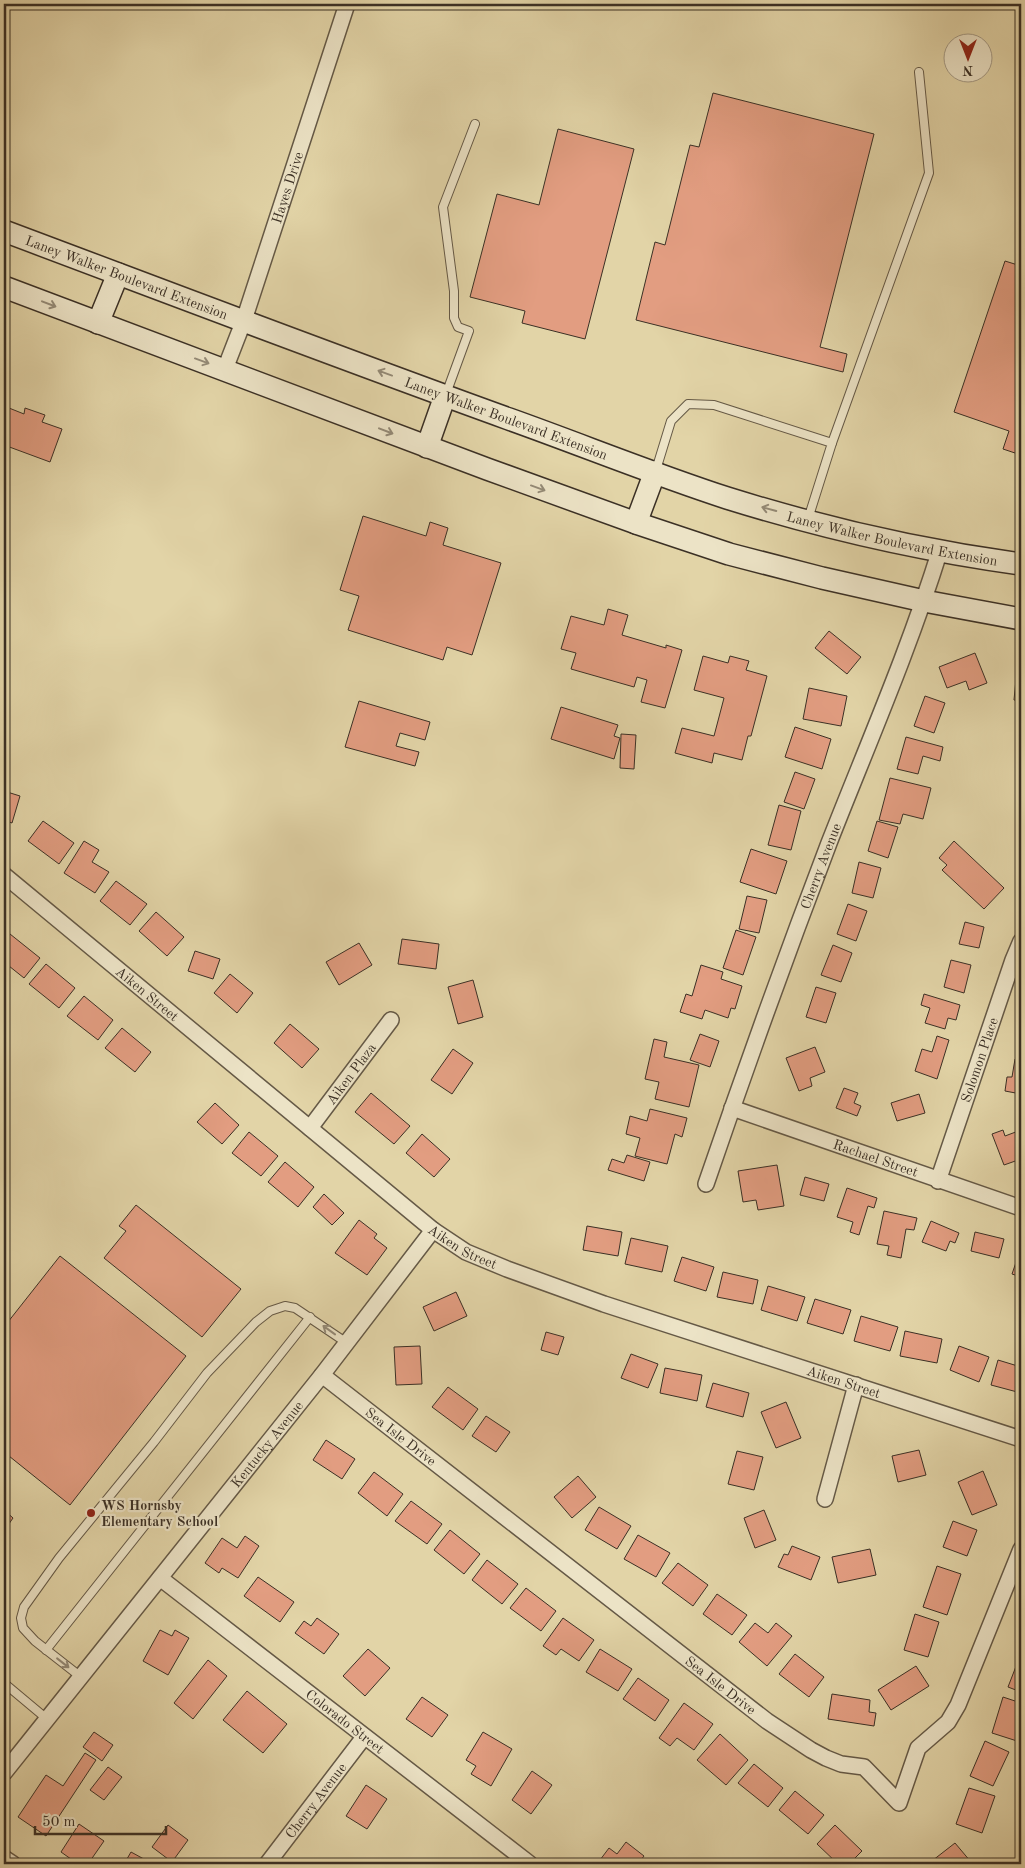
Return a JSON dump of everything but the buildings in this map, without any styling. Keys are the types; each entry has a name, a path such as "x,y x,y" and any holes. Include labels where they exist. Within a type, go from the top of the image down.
{"main road":[{"name":"Laney Walker Boulevard Extension","path":"4,230 445,396 728,498 808,520 940,550 1021,564"},
{"path":"98,323 118,274"},
{"path":"4,287 426,447 636,523 738,556 924,601 1021,619"},
{"path":"426,447 445,396"},
{"path":"636,523 655,472"}],"street":[{"name":"Hayes Drive","path":"224,369 244,320 347,4"},
{"name":"Cherry Avenue","path":"706,1184 829,845 924,601 940,550"},
{"name":"Aiken Street","path":"4,875 433,1230 466,1252 507,1269 613,1306 1021,1439"},
{"name":"Solomon Place","path":"938,1181 1021,941"},
{"name":"Aiken Plaza","path":"310,1128 391,1020"},
{"name":"Rachael Street","path":"732,1108 938,1181 1021,1208"},
{"name":"Kentucky Avenue","path":"4,1772 322,1375 433,1230"},
{"name":"Sea Isle Drive","path":"322,1375 767,1722 826,1758 840,1764 864,1767 899,1803 918,1748 948,1722 958,1705 1021,1549"},
{"path":"825,1499 856,1385"},
{"name":"Colorado Street","path":"160,1578 530,1864"},
{"name":"Cherry Avenue","path":"267,1864 364,1737"},
{"path":"4,1858 13,1864"}],"lane":[{"path":"808,520 832,443 928,174 919,72"},
{"path":"445,396 469,331 458,327 454,318 454,291 443,207 475,124"},
{"path":"655,472 671,422 688,404 714,405 832,443"},
{"path":"81,1677 35,1641 23,1628 21,1618 24,1607 59,1558 154,1442 207,1372 256,1322 270,1311 285,1306 295,1308 347,1343"},
{"path":"46,1650 310,1317"},
{"path":"4,1683 47,1718"}],"place":[{"name":"WS Hornsby Elementary School","path":"91,1513"}]}
